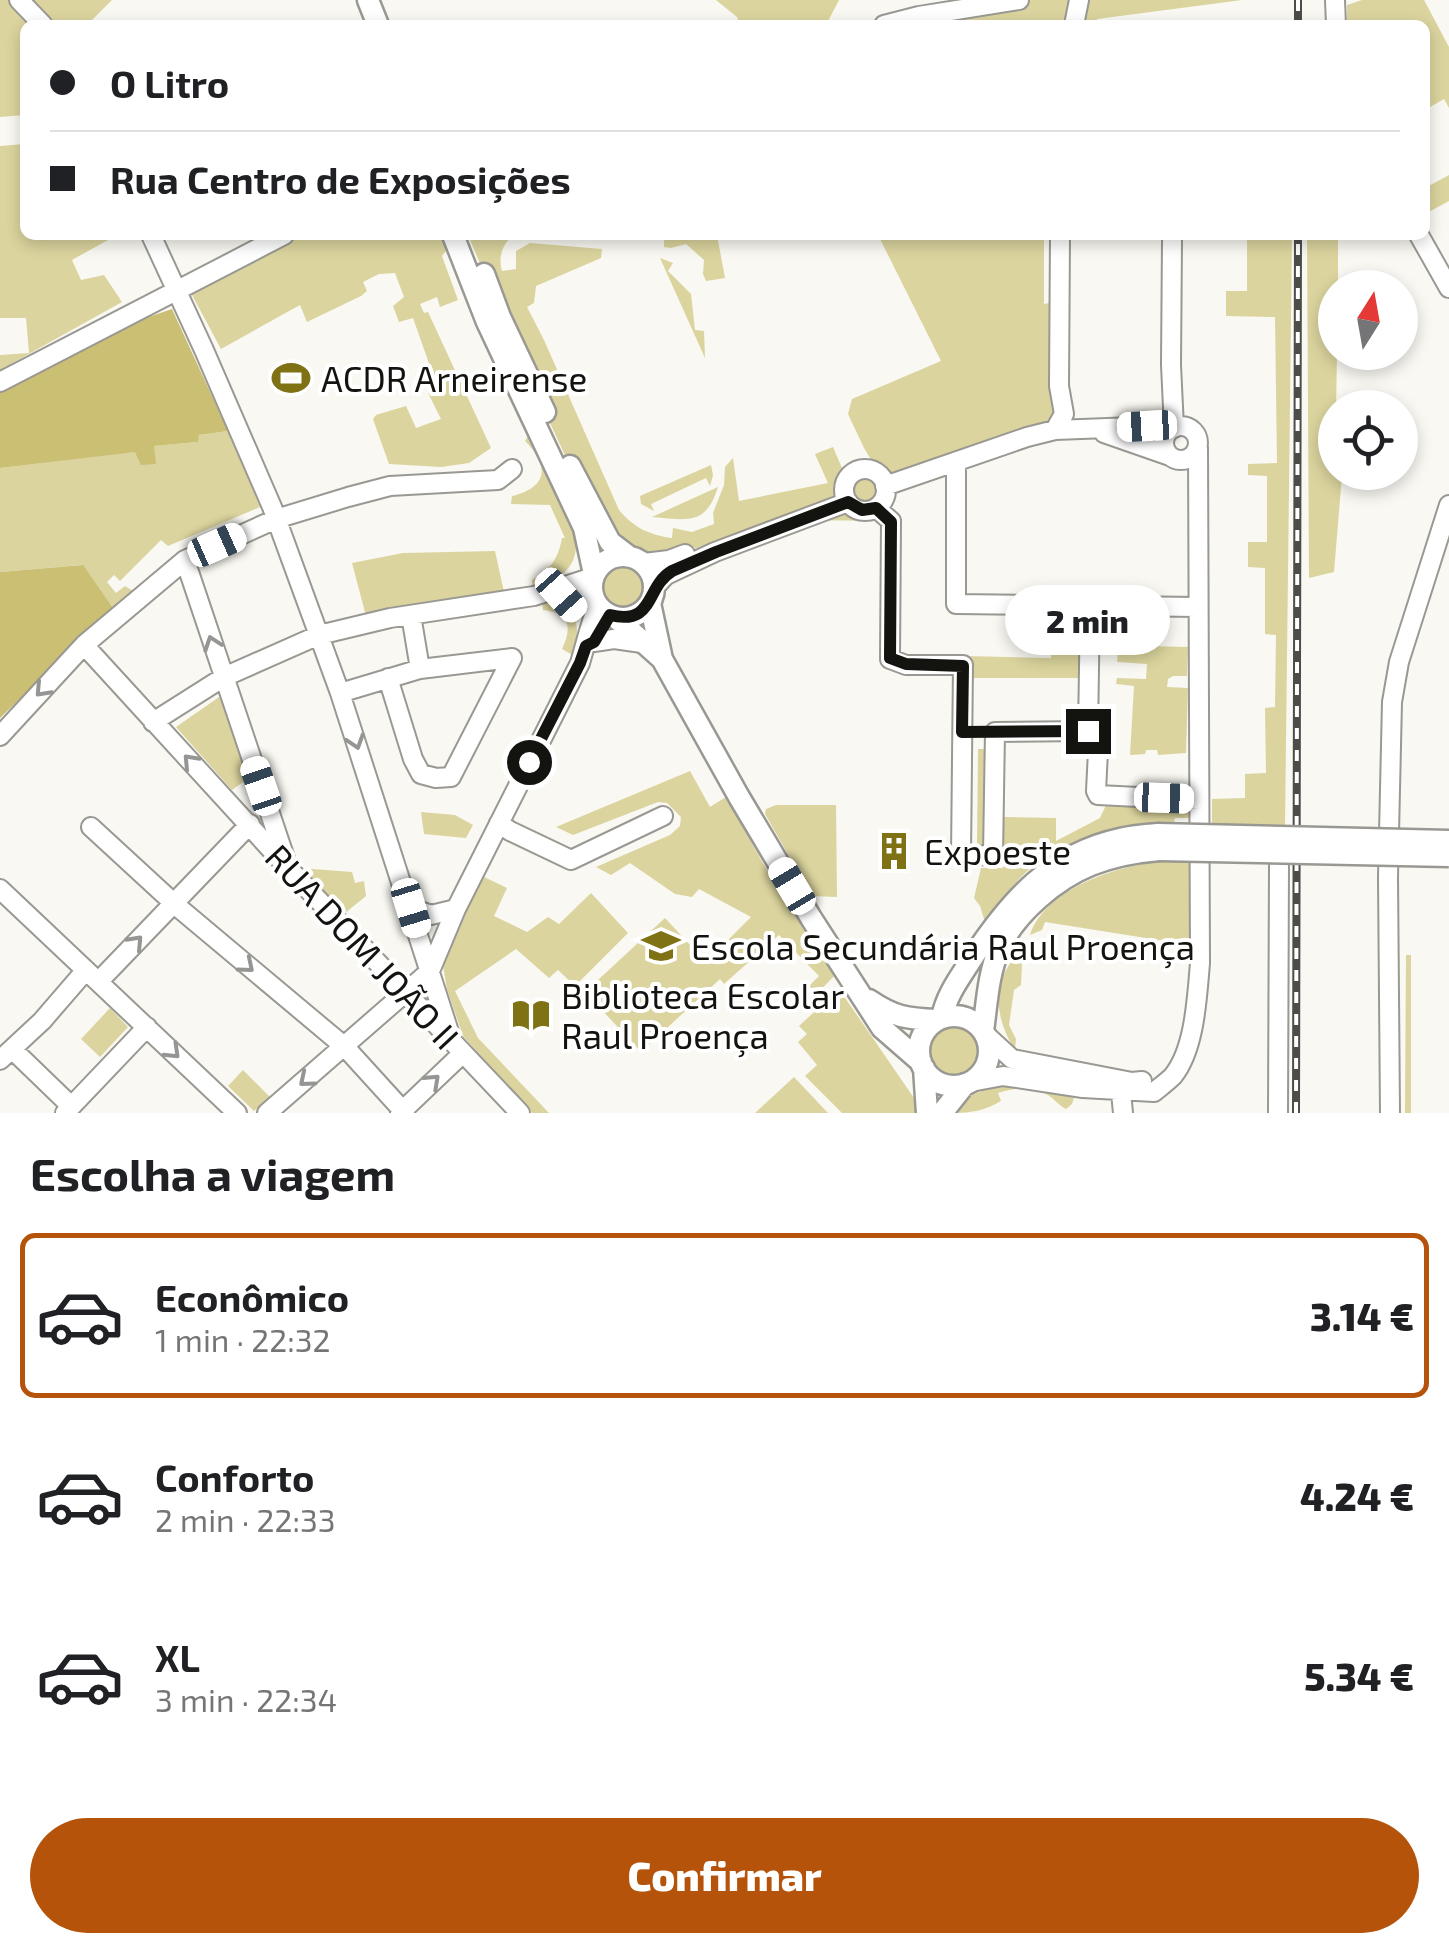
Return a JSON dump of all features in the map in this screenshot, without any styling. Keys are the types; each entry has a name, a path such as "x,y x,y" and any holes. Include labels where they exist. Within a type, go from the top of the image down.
{"main road":[{"path":"455,240 487,322 584,528 594,562 592,588 605,610 662,659"},
{"path":"470,240 500,316 575,477 610,542 651,573 662,659 802,902 882,1028 938,1082 952,1086 968,1083"},
{"path":"593,576 609,558 635,559"},
{"path":"605,610 636,615 652,595"},
{"path":"927,1113 919,1048 923,1035 939,1019 990,931 1015,900 1080,852 1120,839 1449,856"},
{"path":"942,1113 988,1062 990,1048 985,1033 990,975 1007,935 1028,909 1055,886 1088,866 1158,842 1449,841"},
{"path":"863,996 904,1018 965,1017 985,1033"}],"street":[{"path":"19,0 38,20"},
{"path":"903,20 1019,0"},
{"path":"91,827 173,902 345,1047 402,1112 458,1046 340,693 276,519 153,240"},
{"path":"0,382 274,240"},
{"path":"1055,430 1053,413 1060,386 1060,240"},
{"path":"1422,240 1449,288"},
{"path":"1170,456 1164,441 1173,428 1172,241"},
{"path":"886,486 1055,430 1182,426 1197,437 1200,963 1190,1036 1181,1060 1146,1087 1121,1092 1003,1076 968,1083"},
{"path":"1094,429 1175,459 1186,459 1198,448"},
{"path":"956,462 956,604 1198,607"},
{"path":"0,736 84,646 185,560 276,519 390,486 498,480 512,468"},
{"path":"854,472 875,472 881,476 885,496 876,508 862,510 847,500 847,480 854,472"},
{"path":"635,559 673,559 728,536 847,500"},
{"path":"652,595 666,574 847,500"},
{"path":"1390,1113 1388,901 1392,702 1399,662 1449,505"},
{"path":"876,508 891,522 890,658 906,664 963,666 961,856 993,855 996,732"},
{"path":"559,590 580,558 584,528"},
{"path":"185,560 288,868"},
{"path":"153,722 224,677 319,635 365,623 559,590 593,576"},
{"path":"267,1113 430,970 456,909 605,610 559,590"},
{"path":"559,590 578,614 589,640"},
{"path":"1088,731 1090,605"},
{"path":"410,615 420,669"},
{"path":"589,640 642,643"},
{"name":"RUA DOM JOÃO II","path":"84,646 520,1113"},
{"path":"340,693 388,678 420,669 512,658 451,777 421,774 388,678"},
{"path":"962,732 1098,731 1098,795 1200,800"},
{"path":"500,823 570,860 664,816"},
{"path":"147,1027 68,1109 6,1055 173,902 250,824"},
{"path":"1278,1113 1279,864"},
{"path":"1,893 237,1113"},
{"path":"411,908 432,915 456,909"},
{"path":"985,1033 1012,1059 1146,1087 1157,1099 1158,1113"},
{"path":"1070,1086 1086,1072"},
{"path":"1121,1092 1123,1113"}],"shaded area":[{"path":"0,0 112,0 92,20 20,20 20,115 0,117"},
{"path":"716,0 839,0 829,20 737,17"},
{"path":"1019,0 1079,0 1075,20 911,20"},
{"path":"1087,0 1242,0 1097,20 1083,20"},
{"path":"1362,0 1424,0 1449,47 1449,108 1444,99 1430,107 1430,20 1347,20 1347,5"},
{"path":"20,144 20,240 108,240 72,260 81,280 104,275 122,302 0,370 0,355 29,353 26,318 0,318 0,146"},
{"path":"1449,175 1449,201 1430,211 1430,185"},
{"path":"287,240 450,240 442,256 458,300 440,307 437,297 420,304 424,313 428,312 491,448 469,463 441,467 389,464 373,419 376,415 406,406 416,428 441,419 428,393 438,389 413,318 399,322 393,306 404,297 395,273 379,274 363,282 367,291 361,296 307,322 300,305 221,349 191,293"},
{"path":"470,240 509,240 500,261 502,271 516,269 516,251 530,243 602,249 601,258 536,286 534,303 527,307 625,516 650,533 672,538 673,528 692,532 714,524 713,513 724,485 725,467 733,458 739,501 828,483 815,454 833,447 847,480 845,497 854,508 869,510 891,521 800,520 657,573 654,565 712,543 659,557 627,555 575,477"},
{"path":"664,240 718,240 725,278 706,281 704,260 686,244 664,247"},
{"path":"880,240 1044,240 1044,304 1060,301 1055,430 884,481 848,414 852,399 941,361"},
{"path":"1247,240 1292,240 1285,826 1212,825 1212,799 1245,798 1245,774 1266,773 1265,708 1275,707 1276,635 1265,634 1265,568 1248,567 1248,542 1267,542 1267,476 1248,475 1248,464 1277,463 1275,317 1226,316 1226,291 1247,291"},
{"path":"1307,240 1338,240 1338,270 1318,270 1318,370 1337,370 1336,390 1318,390 1318,490 1341,490 1334,572 1309,578"},
{"path":"660,258 673,263 668,271 691,294 695,330 704,331 705,358"},
{"path":"172,309 228,431 199,435 198,442 154,446 156,464 141,465 135,452 0,468 0,391 134,322"},
{"path":"228,431 260,507 168,546 161,540 120,581 114,575 107,582 116,593 125,586 133,591 113,608 82,565 0,572 0,468 136,451 155,465 153,446 197,442 199,435"},
{"path":"531,431 565,504 576,548 565,571 533,588 532,580 553,563 565,538 550,505 511,504 512,496 533,487 541,474 539,459 525,441"},
{"path":"711,465 710,486 706,478 651,504 654,511 641,504 640,496"},
{"path":"865,472 878,477 883,490 878,503 865,508 852,503 847,490 852,477"},
{"path":"718,487 708,509 694,518 652,517"},
{"path":"495,551 504,592 366,616 352,563 403,553"},
{"path":"623,564 639,571 646,587 639,603 623,610 607,603 600,587 607,571"},
{"path":"83,565 113,608 0,718 0,572"},
{"path":"542,600 554,601 570,610 577,626 574,656 562,649 566,622 558,614 543,610"},
{"path":"1052,618 1084,618 1079,678 963,678 964,656 1051,658"},
{"path":"1101,645 1188,647 1187,676 1173,676 1167,687 1188,688 1186,753 1158,755 1157,750 1146,750 1145,754 1130,755 1134,686 1116,684 1117,678 1146,679 1147,664 1117,662 1118,650 1101,650"},
{"path":"222,695 250,777 232,790 176,727"},
{"path":"978,749 989,749 988,846 977,846"},
{"path":"690,771 710,807 726,797 773,881 834,976 817,994 809,986 819,976 779,935 724,984 720,979 641,1052 585,992 665,918 706,962 751,917 699,889 692,897 675,894 630,863 611,875 596,867 670,835 680,826 681,817 667,803 658,802 573,835 556,827"},
{"path":"1107,803 1189,806 1190,818 1112,830 1072,843 1020,878 985,922 974,898 981,868 1003,868 1004,817 1056,818 1056,841 1100,818"},
{"path":"776,805 836,805 837,897 812,896 765,814 766,809"},
{"path":"421,812 455,815 473,825 466,838 424,834"},
{"path":"1153,862 1191,862 1190,945 1045,922 1042,930 1030,935 1038,919 1064,894 1099,876"},
{"path":"299,868 352,872 355,883 364,881 366,896 345,913"},
{"path":"482,876 507,888 494,916 527,932 548,917 559,924 591,893 628,933 575,986 558,970 549,978 516,949 455,991 478,1038 549,1113 532,1113 463,1036 447,989 443,966"},
{"path":"1023,943 1021,985 1014,990 1009,1025 1016,1039 1015,1049 1003,1024 999,996 1002,978"},
{"path":"1406,955 1411,955 1411,1113 1405,1113"},
{"path":"839,989 914,1098 916,1113 842,1113 805,1076 817,1065 798,1042 807,1034 799,1026"},
{"path":"110,1008 128,1027 100,1057 81,1039"},
{"path":"954,1026 971,1034 979,1051 971,1068 954,1076 937,1068 929,1051 937,1034"},
{"path":"243,1070 270,1097 254,1111 228,1086"},
{"path":"794,1077 828,1113 755,1113"},
{"path":"998,1084 1055,1091 1074,1098 1066,1109 1044,1093 1015,1089 998,1093 1001,1101 990,1107 954,1113 970,1096"}],"railway":[{"path":"1298,0 1298,20"},
{"path":"1296,1113 1298,240"}],"place":[{"name":"ACDR Arneirense","path":"291,378"},
{"name":"Expoeste","path":"894,851"},
{"name":"Escola Secundária Raul Proença","path":"661,946"},
{"name":"Biblioteca Escolar Raul Proença","path":"531,1015"}],"route":[{"path":"529,762 586,646 594,642 610,615 622,618 641,612 650,603 654,588 672,571 848,502 862,510 876,508 891,522 890,658 906,664 963,666 962,732 1088,731"}]}
